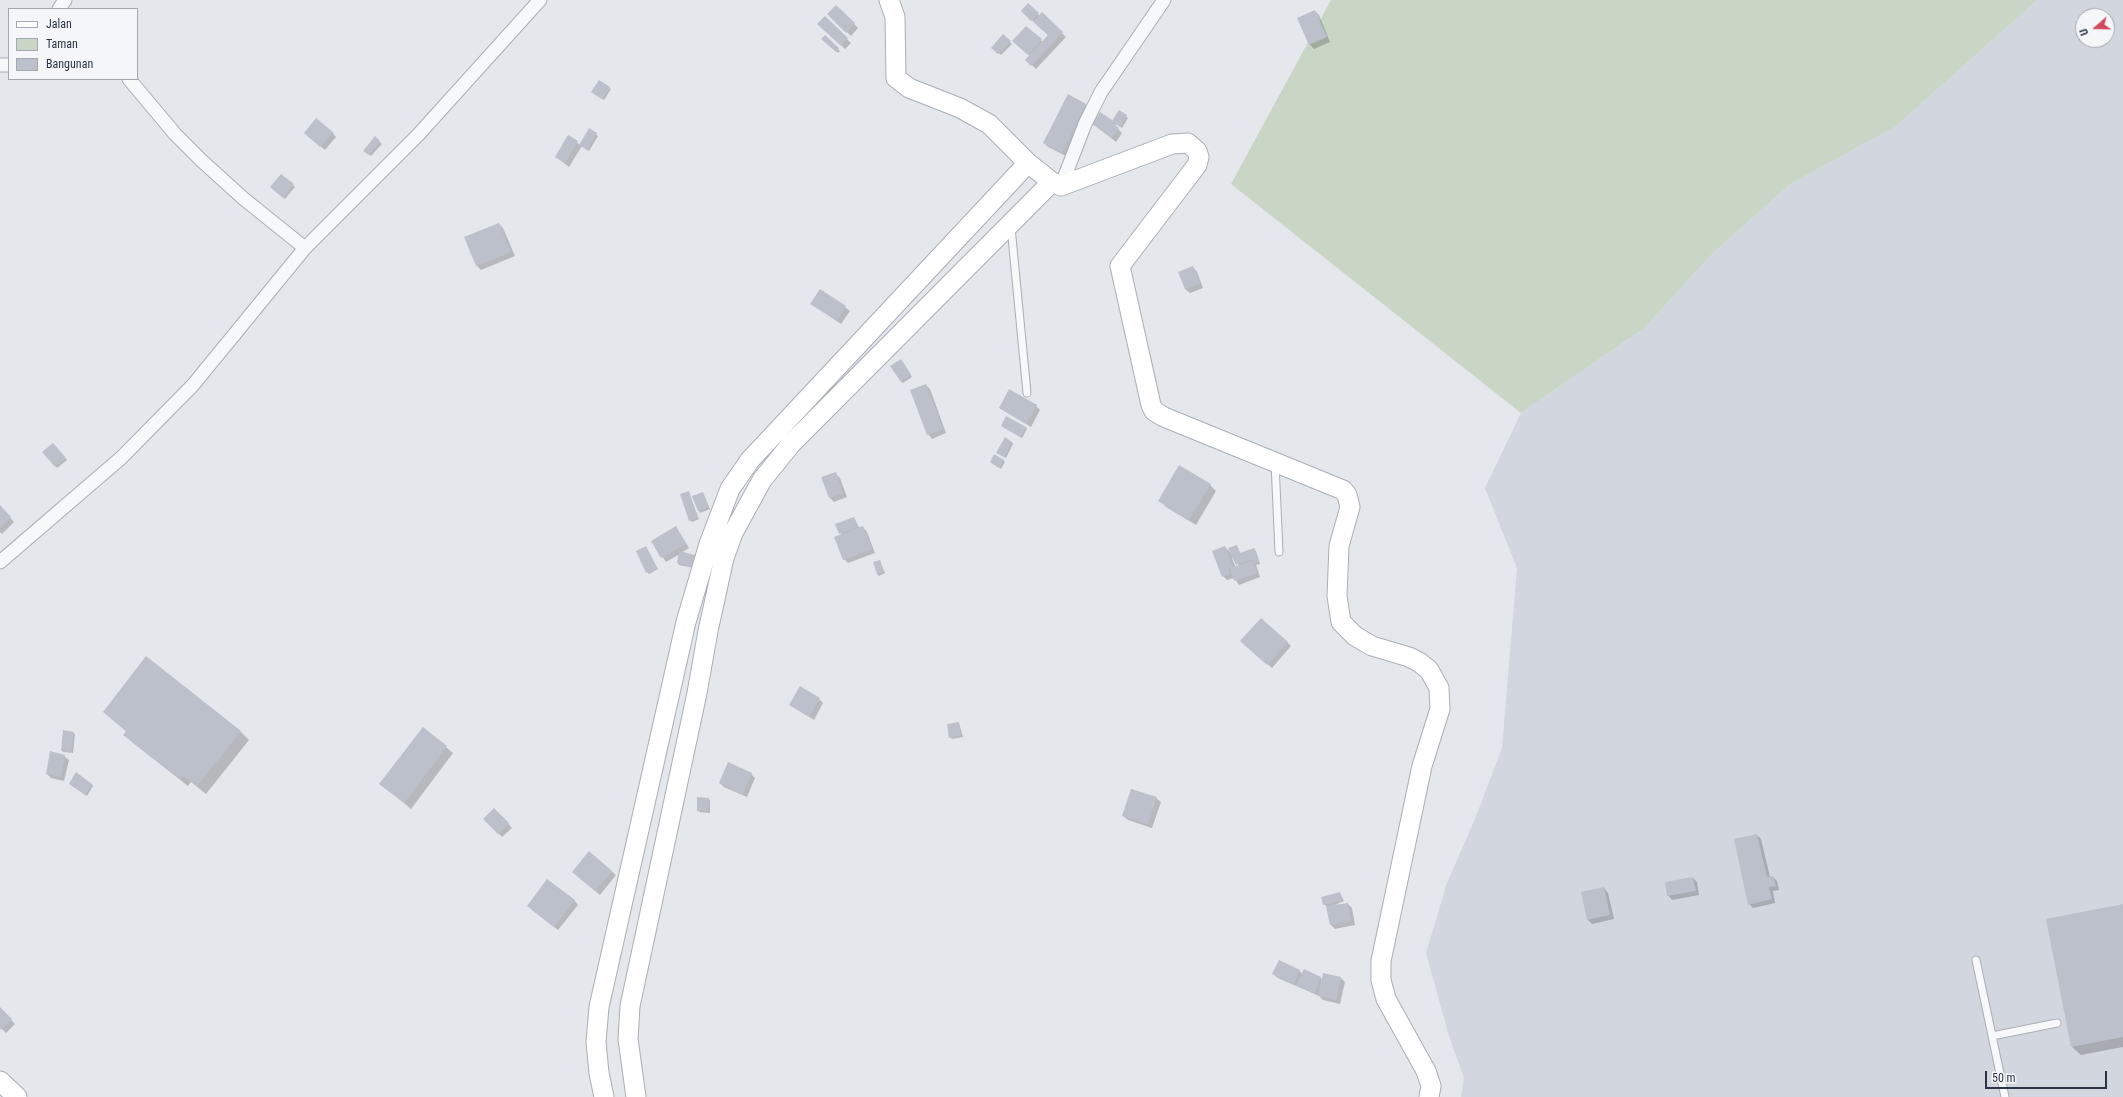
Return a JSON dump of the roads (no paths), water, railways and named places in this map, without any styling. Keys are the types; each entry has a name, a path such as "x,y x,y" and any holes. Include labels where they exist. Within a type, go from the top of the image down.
{"street":[{"path":"0,562 121,458 193,385 305,248 418,135 540,0"},
{"path":"889,0 895,17 896,78 909,88 960,108 989,124 1028,163 1056,184"},
{"path":"1056,184 1101,92 1164,0"},
{"path":"130,80 176,134 202,161 244,199 305,248"},
{"path":"636,1097 628,1039 630,1006 697,693 708,631 724,558 732,533 762,480 791,444 1010,221 1056,184 1172,144 1188,143 1197,151 1199,158 1196,165 1120,266 1150,401 1154,411 1164,417 1337,486 1347,495 1350,507 1339,546 1337,566 1338,603 1341,622 1355,636 1372,646 1409,657 1419,662 1429,670 1439,688 1440,709 1422,766 1381,961 1381,980 1386,999 1424,1066 1430,1086 1429,1097"},
{"path":"604,1097 599,1073 596,1042 598,1007 686,622 709,544 730,489 754,456 1028,163"},
{"path":"0,1081 18,1097"}],"lane":[{"path":"1010,221 1027,393"},
{"path":"1275,461 1279,552"},
{"path":"1976,960 2005,1097"},
{"path":"1992,1036 2057,1023"}]}
